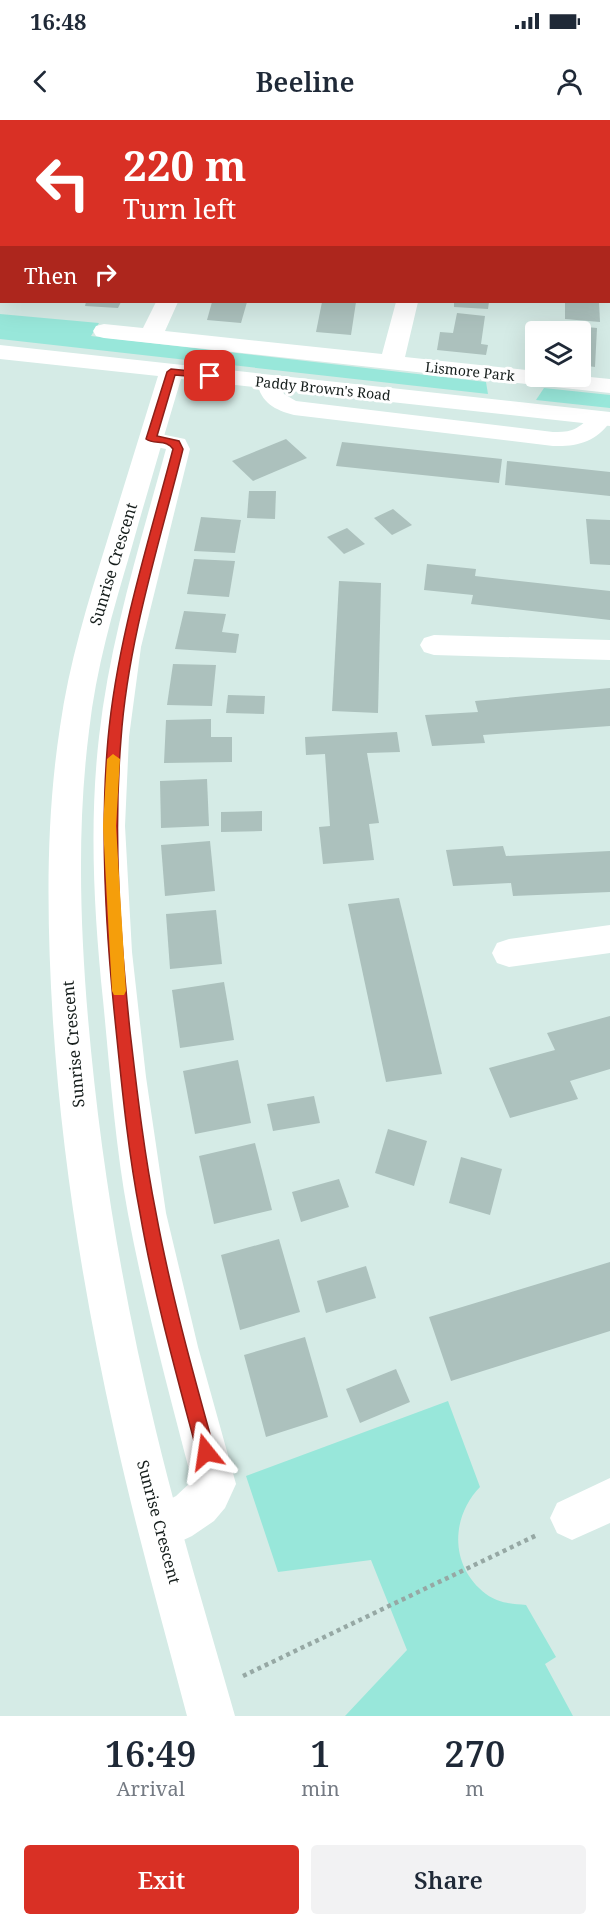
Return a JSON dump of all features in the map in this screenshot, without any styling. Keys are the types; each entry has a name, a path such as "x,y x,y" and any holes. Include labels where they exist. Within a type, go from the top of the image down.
{"street":[{"path":"104,331 151,336 167,303"},
{"path":"392,362 407,303"},
{"name":"Lismore Park","path":"151,336 610,386"},
{"name":"Paddy Brown's Road","path":"0,352 606,418"},
{"name":"Sunrise Crescent","path":"171,372 83,670 70,746 63,842 70,1024 91,1204 119,1355 160,1529 208,1705"},
{"path":"513,408 518,376"},
{"path":"269,382 272,395 277,401 294,408 553,438 573,438 588,433 606,418"},
{"path":"151,439 169,440 176,444 178,449 127,648 114,737 109,826 115,952 128,1077 147,1213 213,1484 209,1497 196,1509 160,1529"},
{"path":"434,645 610,650"},
{"path":"509,953 610,939"},
{"path":"572,1518 610,1500"}],"path":[{"path":"208,1705 572,1518"}],"green space":[{"path":"0,314 99,323 91,336 486,382 488,394 0,339"},
{"path":"544,388 610,395 610,408 536,400"},
{"path":"448,1401 480,1487 470,1499 463,1513 459,1527 460,1556 474,1583 486,1594 505,1602 526,1605 556,1657 545,1664 573,1716 345,1716 407,1650 371,1560 278,1572 246,1476"}],"building":[{"path":"86,303 120,303 118,308 85,306"},
{"path":"212,303 247,303 241,323 207,320"},
{"path":"322,303 356,303 351,335 316,332"},
{"path":"454,303 489,303 488,309 454,307"},
{"path":"565,303 599,303 600,322 565,319"},
{"path":"457,313 485,316 481,344 488,345 486,355 437,350 440,332 453,333"},
{"path":"591,327 597,328 595,367 591,366"},
{"path":"286,439 307,458 253,481 232,461"},
{"path":"342,442 502,459 499,483 336,466"},
{"path":"507,461 610,472 610,496 505,485"},
{"path":"249,491 276,491 275,519 247,518"},
{"path":"393,509 412,525 392,535 374,518"},
{"path":"201,517 241,520 235,553 194,551"},
{"path":"586,519 610,520 610,565 590,564"},
{"path":"347,528 365,544 344,554 327,537"},
{"path":"194,559 235,561 229,597 187,594"},
{"path":"427,564 476,569 475,576 610,591 610,620 471,604 473,595 424,590"},
{"path":"339,581 381,583 378,713 332,711"},
{"path":"184,611 226,614 222,632 239,634 236,653 175,649"},
{"path":"173,664 216,665 212,706 167,705"},
{"path":"610,688 610,726 483,735 485,743 432,746 425,715 478,712 475,701"},
{"path":"228,695 265,696 264,714 226,713"},
{"path":"211,719 211,737 232,737 232,762 164,763 166,720"},
{"path":"397,732 400,752 367,753 379,823 369,824 374,860 323,864 319,827 330,826 325,754 306,755 305,737"},
{"path":"207,779 209,826 161,828 160,781"},
{"path":"262,811 262,831 221,832 221,812"},
{"path":"210,841 215,891 165,896 161,845"},
{"path":"503,846 506,856 610,851 610,892 513,896 511,883 453,886 446,850"},
{"path":"399,898 442,1074 386,1082 348,904"},
{"path":"216,910 222,964 170,969 166,914"},
{"path":"224,982 234,1040 180,1048 172,990"},
{"path":"610,1016 610,1069 570,1081 578,1099 510,1118 489,1068 555,1050 547,1033"},
{"path":"238,1060 251,1123 195,1134 183,1071"},
{"path":"314,1096 320,1123 273,1131 267,1104"},
{"path":"388,1129 427,1141 414,1186 375,1173"},
{"path":"255,1143 272,1210 214,1224 199,1156"},
{"path":"461,1157 502,1169 490,1215 449,1203"},
{"path":"339,1179 349,1207 301,1222 292,1192"},
{"path":"279,1239 300,1312 240,1330 221,1255"},
{"path":"610,1262 610,1331 451,1381 429,1317"},
{"path":"366,1266 376,1298 326,1313 317,1281"},
{"path":"305,1337 328,1417 266,1437 244,1355"},
{"path":"396,1369 410,1402 360,1423 346,1389"}],"slow traffic":[{"path":"113,759 109,826 119,991"}],"route":[{"path":"206,1452 178,1347 147,1213 128,1077 115,952 109,826 114,737 127,648 178,449 176,444 169,440 151,439 171,372 210,376"}]}
